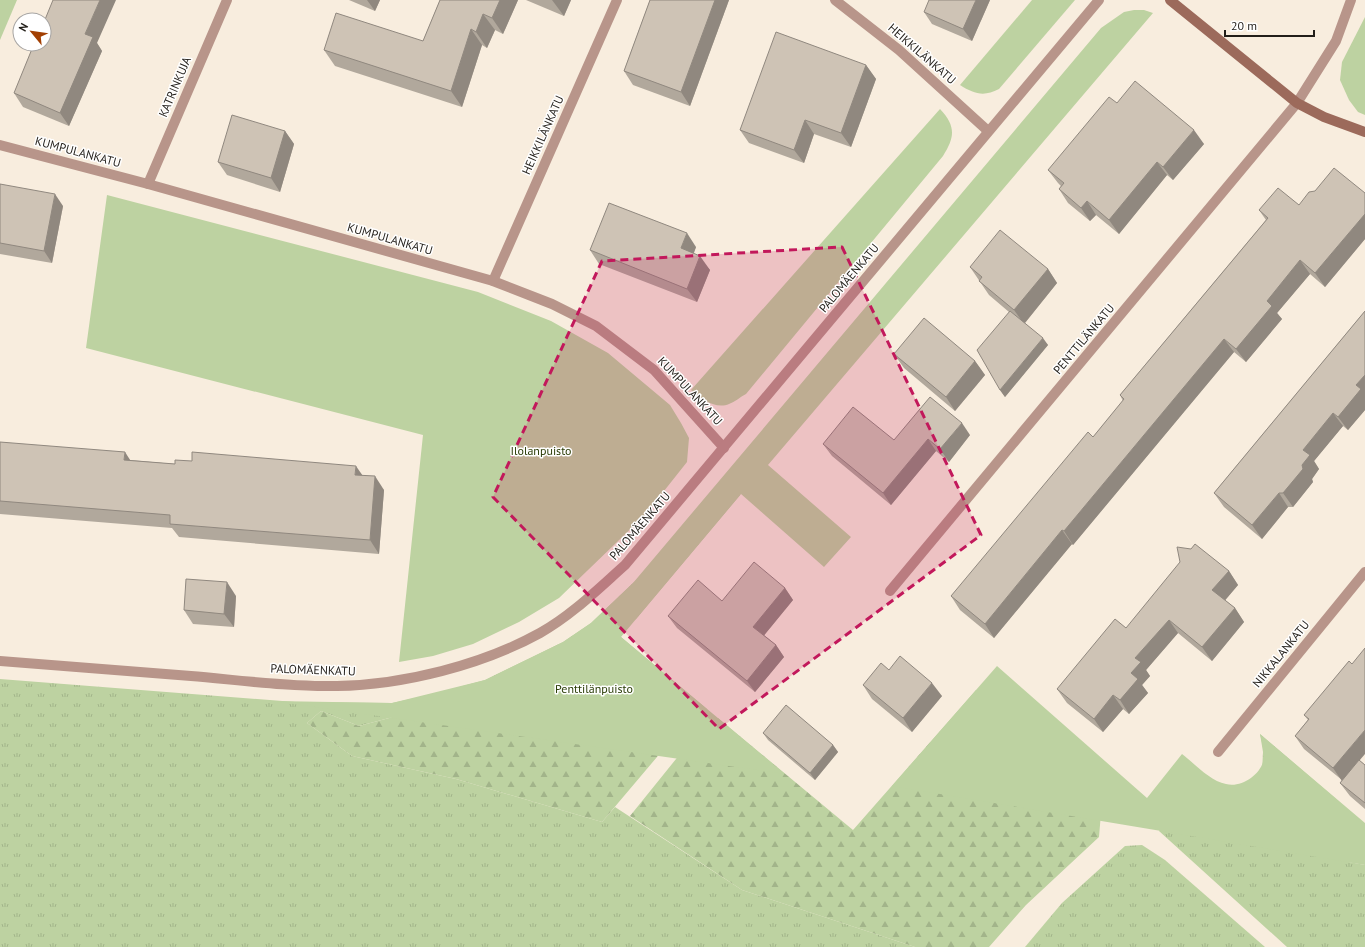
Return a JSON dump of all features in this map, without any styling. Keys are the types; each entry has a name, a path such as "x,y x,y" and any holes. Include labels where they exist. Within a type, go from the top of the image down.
{"street":[{"name":"KATRINKUJA","path":"148,184 227,0"},
{"name":"HEIKKILÄNKATU","path":"493,281 617,0"},
{"name":"HEIKKILÄNKATU","path":"835,0 899,50 988,131"},
{"name":"PALOMÄENKATU","path":"0,661 244,681 336,686 378,683 421,677 484,657 540,633 580,606 625,565 1099,0"},
{"path":"1170,0 1297,103 1324,117 1365,132"},
{"name":"PENTTILÄNKATU","path":"890,591 1297,103 1336,42 1351,0"},
{"name":"KUMPULANKATU","path":"0,145 148,184 493,281 552,304 596,326 654,370 724,448"},
{"name":"NIKKALANKATU","path":"1218,752 1365,572"}],"highlighted area":[{"path":"842,247 981,535 719,729 493,497 602,261"}],"green space":[{"path":"0,0 17,0 0,40"},
{"path":"1032,0 1075,0 999,89 984,94 970,91 960,85"},
{"name":"Penttilänpuisto","path":"1144,10 1153,13 768,465 851,537 824,567 741,494 621,637 785,774 273,701 392,703 485,680 563,642 591,623 633,583 1101,28 1124,12"},
{"path":"1365,17 1365,115 1358,112 1349,100 1340,80 1342,62"},
{"path":"940,109 949,121 952,132 950,143 943,156 746,394 731,403 719,405 703,400 694,393 691,390"},
{"name":"Ilolanpuisto","path":"107,195 478,292 551,321 608,353 670,405 689,438 687,462 645,515 559,598 519,622 473,644 433,656 399,662 423,435 86,348"},
{"path":"741,494 636,619 423,709 359,726 321,711 307,723 352,756 456,779 602,822 615,807 742,890 915,947 0,947 0,679 295,702 392,703 430,695 485,680 563,642 591,623 633,583"},
{"path":"621,637 707,709 679,731 602,822 456,779 352,756 307,723 321,711 359,726 423,709"},
{"path":"997,666 1147,798 1182,754 1208,776 1220,782 1231,785 1248,780 1258,772 1264,759 1260,734 1365,823 1365,865 892,786"},
{"path":"976,690 1101,813 1099,837 1026,905 989,947 915,947 742,890 630,816 697,733 718,718 853,830"},
{"path":"1260,734 1336,799 1349,862 1365,865 1365,947 1287,947 1159,831 1167,816 1261,793 1263,752"},
{"path":"1142,845 1165,860 1265,947 1025,947 1062,903 1125,846"}],"building":[{"path":"53,0 100,0 85,34 93,37 60,113 14,93 31,52 52,52 52,12 48,12"},
{"path":"440,0 500,0 492,18 483,14 476,32 471,29 451,91 324,50 336,13 423,41"},
{"path":"650,0 715,0 681,92 624,71"},
{"path":"929,0 976,0 963,29 924,12"},
{"path":"776,32 866,65 841,133 805,120 794,150 740,130"},
{"path":"1135,81 1194,130 1163,167 1157,162 1109,220 1087,201 1081,208 1059,189 1064,183 1048,170 1109,97 1117,103"},
{"path":"232,115 285,131 271,178 218,162"},
{"path":"1334,168 1365,193 1365,214 1315,273 1300,260 1267,301 1272,306 1236,349 1224,339 1064,531 1062,530 985,624 951,596 1088,432 1093,437 1124,399 1120,395 1268,218 1259,210 1278,188 1299,205 1309,192 1315,191"},
{"path":"0,184 55,194 44,251 0,243"},
{"path":"609,203 687,233 681,248 700,256 687,289 590,250"},
{"path":"1000,230 1048,269 1014,310 979,281 982,277 970,267"},
{"path":"1010,311 1043,338 1000,390 977,350"},
{"path":"1365,311 1365,375 1356,385 1361,389 1338,417 1333,413 1303,450 1310,455 1302,465 1303,469 1283,493 1279,493 1252,525 1214,493"},
{"path":"924,318 975,361 946,397 894,354"},
{"path":"930,397 962,423 940,449 928,439 883,493 823,444 853,407 894,440"},
{"path":"0,442 125,452 124,460 175,464 175,460 192,461 192,452 356,466 355,475 375,476 370,540 170,524 170,515 0,501"},
{"path":"1195,544 1229,571 1212,590 1235,608 1202,647 1169,620 1135,658 1141,662 1131,673 1138,679 1120,700 1113,695 1094,719 1057,689 1115,619 1126,628 1180,562 1177,547 1191,549"},
{"path":"754,562 785,588 753,627 776,645 747,681 668,616 698,580 722,601"},
{"path":"186,579 227,582 224,614 184,610"},
{"path":"1365,648 1365,730 1333,768 1295,736 1309,719 1304,715 1349,661 1352,664"},
{"path":"900,656 932,683 903,718 863,685 881,663 889,670"},
{"path":"786,705 833,745 810,773 763,733"},
{"path":"1359,760 1365,765 1365,803 1340,783"}]}
